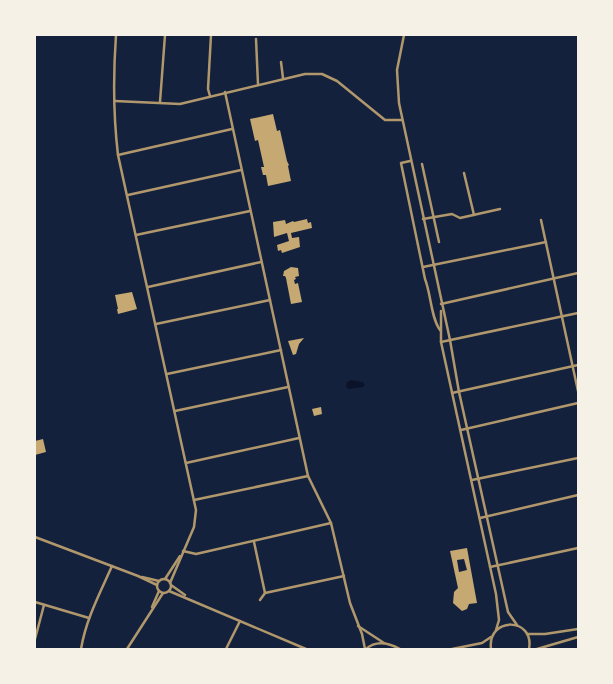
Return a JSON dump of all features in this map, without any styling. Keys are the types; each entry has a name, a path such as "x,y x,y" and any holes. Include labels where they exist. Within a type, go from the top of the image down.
{"street":[{"path":"116,35 113,84 118,155 194,500 196,520 170,584 169,591"},
{"path":"160,102 165,35"},
{"path":"210,96 208,89 211,35"},
{"path":"404,35 397,70 397,83 410,161 508,612 517,625 527,634 530,643 529,649"},
{"path":"256,39 258,84"},
{"path":"281,62 284,78"},
{"path":"115,101 180,104 284,78 316,73 329,77 385,120 402,120"},
{"path":"225,92 308,476 331,524 365,649 370,645 384,643"},
{"path":"118,155 232,129"},
{"path":"410,161 401,163 436,323 440,330"},
{"path":"422,164 439,242"},
{"path":"127,195 241,170"},
{"path":"464,173 474,215"},
{"path":"423,219 452,214 460,218 500,209"},
{"path":"136,235 250,211"},
{"path":"541,220 578,390"},
{"path":"423,267 546,242"},
{"path":"147,287 261,262"},
{"path":"441,305 578,273"},
{"path":"156,324 270,300"},
{"path":"441,305 441,342 496,594 499,620 492,636 482,642 452,649"},
{"path":"441,342 578,313"},
{"path":"166,374 280,350"},
{"path":"452,393 578,365"},
{"path":"174,411 288,387"},
{"path":"461,430 578,403"},
{"path":"186,463 299,438"},
{"path":"472,480 578,458"},
{"path":"194,500 308,476"},
{"path":"480,518 578,495"},
{"path":"183,551 196,554 331,524"},
{"path":"35,536 157,585"},
{"path":"254,541 265,593"},
{"path":"490,567 578,548"},
{"path":"138,576 159,581 165,579 183,551"},
{"path":"81,649 89,618 112,566"},
{"path":"260,600 265,593 344,576"},
{"path":"165,579 188,598"},
{"path":"150,613 159,591 157,585 159,581"},
{"path":"159,591 163,593"},
{"path":"127,649 163,593 169,591 306,649"},
{"path":"35,602 89,618"},
{"path":"35,639 44,605"},
{"path":"226,649 240,621"},
{"path":"496,630 506,624 517,625"},
{"path":"357,625 384,643 401,649"},
{"path":"527,634 578,629"},
{"path":"491,649 492,636"},
{"path":"537,649 578,637"}],"water":[{"path":"351,380 363,382 365,385 349,389 346,387 347,382"}],"building":[{"path":"273,114 277,131 280,130 291,181 268,186 266,175 263,175 261,167 264,167 258,140 255,141 250,119"},
{"path":"307,219 308,223 311,222 312,228 291,233 292,238 299,237 300,247 282,253 281,250 278,251 277,245 289,241 287,233 274,237 273,222 285,220 286,224"},
{"path":"291,267 298,268 299,276 295,277 296,279 294,280 295,284 298,283 302,302 291,304 286,278 283,276 284,271"},
{"path":"132,292 137,309 118,314 115,295"},
{"path":"304,338 299,344 296,354 293,355 288,341"},
{"path":"321,407 322,414 314,416 312,409"},
{"path":"43,439 46,452 35,455 35,441"},
{"path":"467,548 477,603 469,604 467,609 462,611 453,603 454,592 458,588 450,551","holes":["464,559 467,570 459,572 457,560"]}]}
